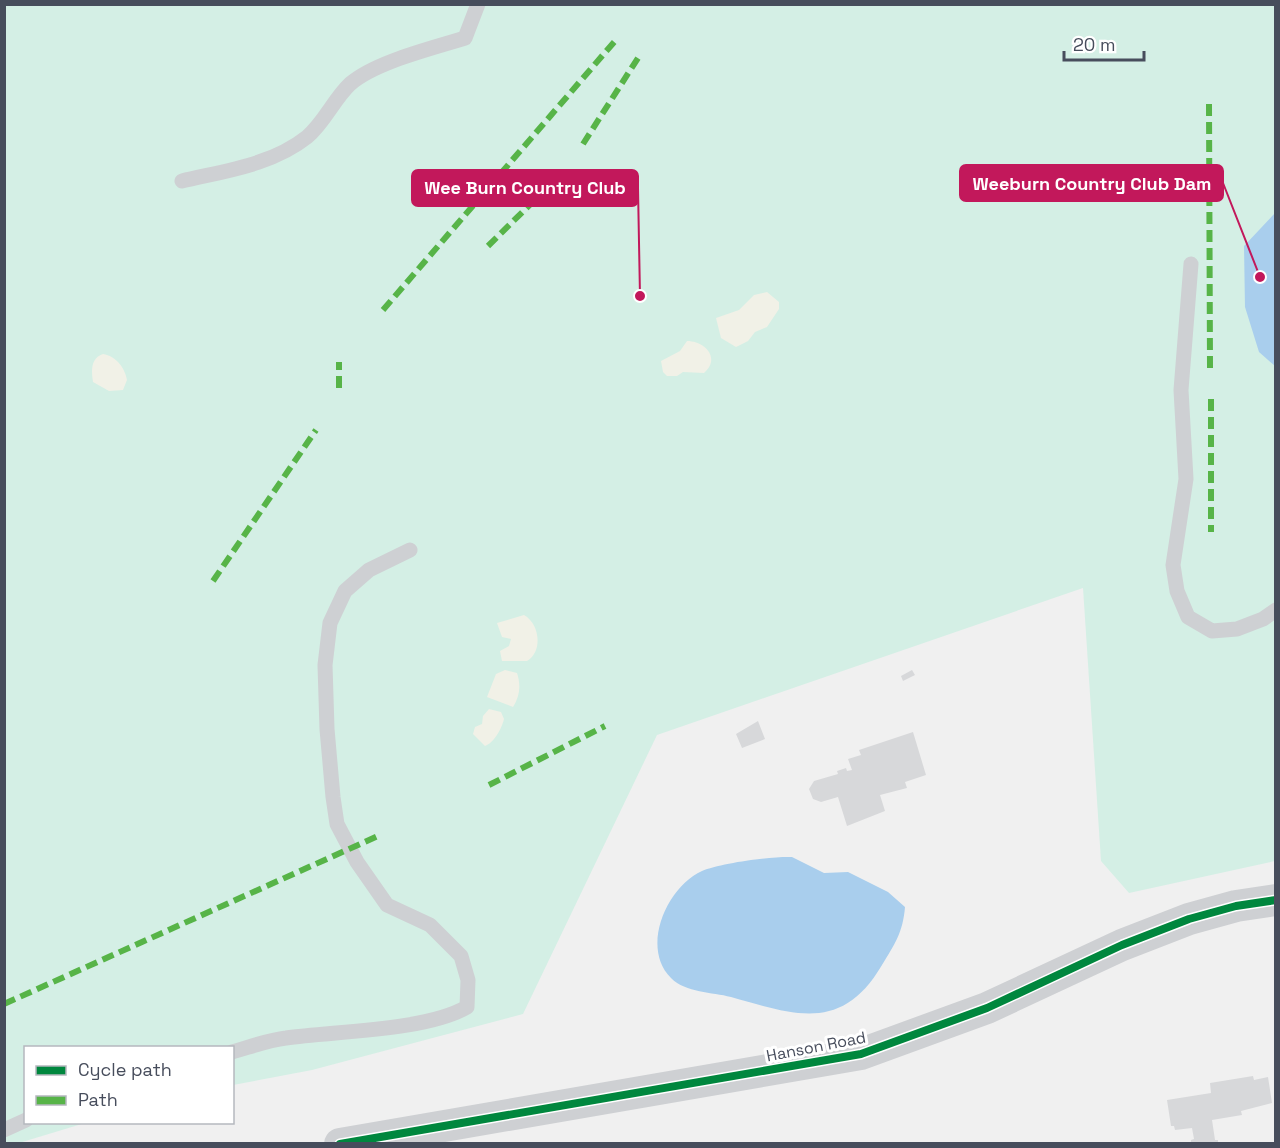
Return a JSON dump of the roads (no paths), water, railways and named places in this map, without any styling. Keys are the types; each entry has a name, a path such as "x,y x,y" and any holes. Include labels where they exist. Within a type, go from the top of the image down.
{"street":[{"name":"Hanson Road","path":"340,1143 861,1054 987,1008 1122,945 1189,919 1236,906 1275,900"}],"lane":[{"path":"182,181 237,169 274,156 307,136 351,83 387,64 465,38 478,4"},
{"path":"1191,264 1181,390 1186,445 1186,479 1173,565 1177,591 1188,616 1212,631 1237,629 1263,619 1275,610"},
{"path":"234,1051 282,1038 421,1023 451,1017 467,1007 468,980 461,956 430,926 387,905 350,849 337,824 334,806 325,665 330,623 345,591 369,570 410,550"},
{"path":"4,1130 24,1121"}],"water":[{"path":"1275,213 1275,366 1259,352 1245,307 1244,246"},
{"path":"792,857 824,873 848,872 888,892 905,907 898,937 867,987 851,1001 834,1010 796,1013 684,987 671,978 662,965 658,950 658,935 669,904 689,879 702,871 721,865"}],"place":[{"name":"Weeburn Country Club Dam","path":"1260,277"},
{"name":"Wee Burn Country Club","path":"640,296"}]}
